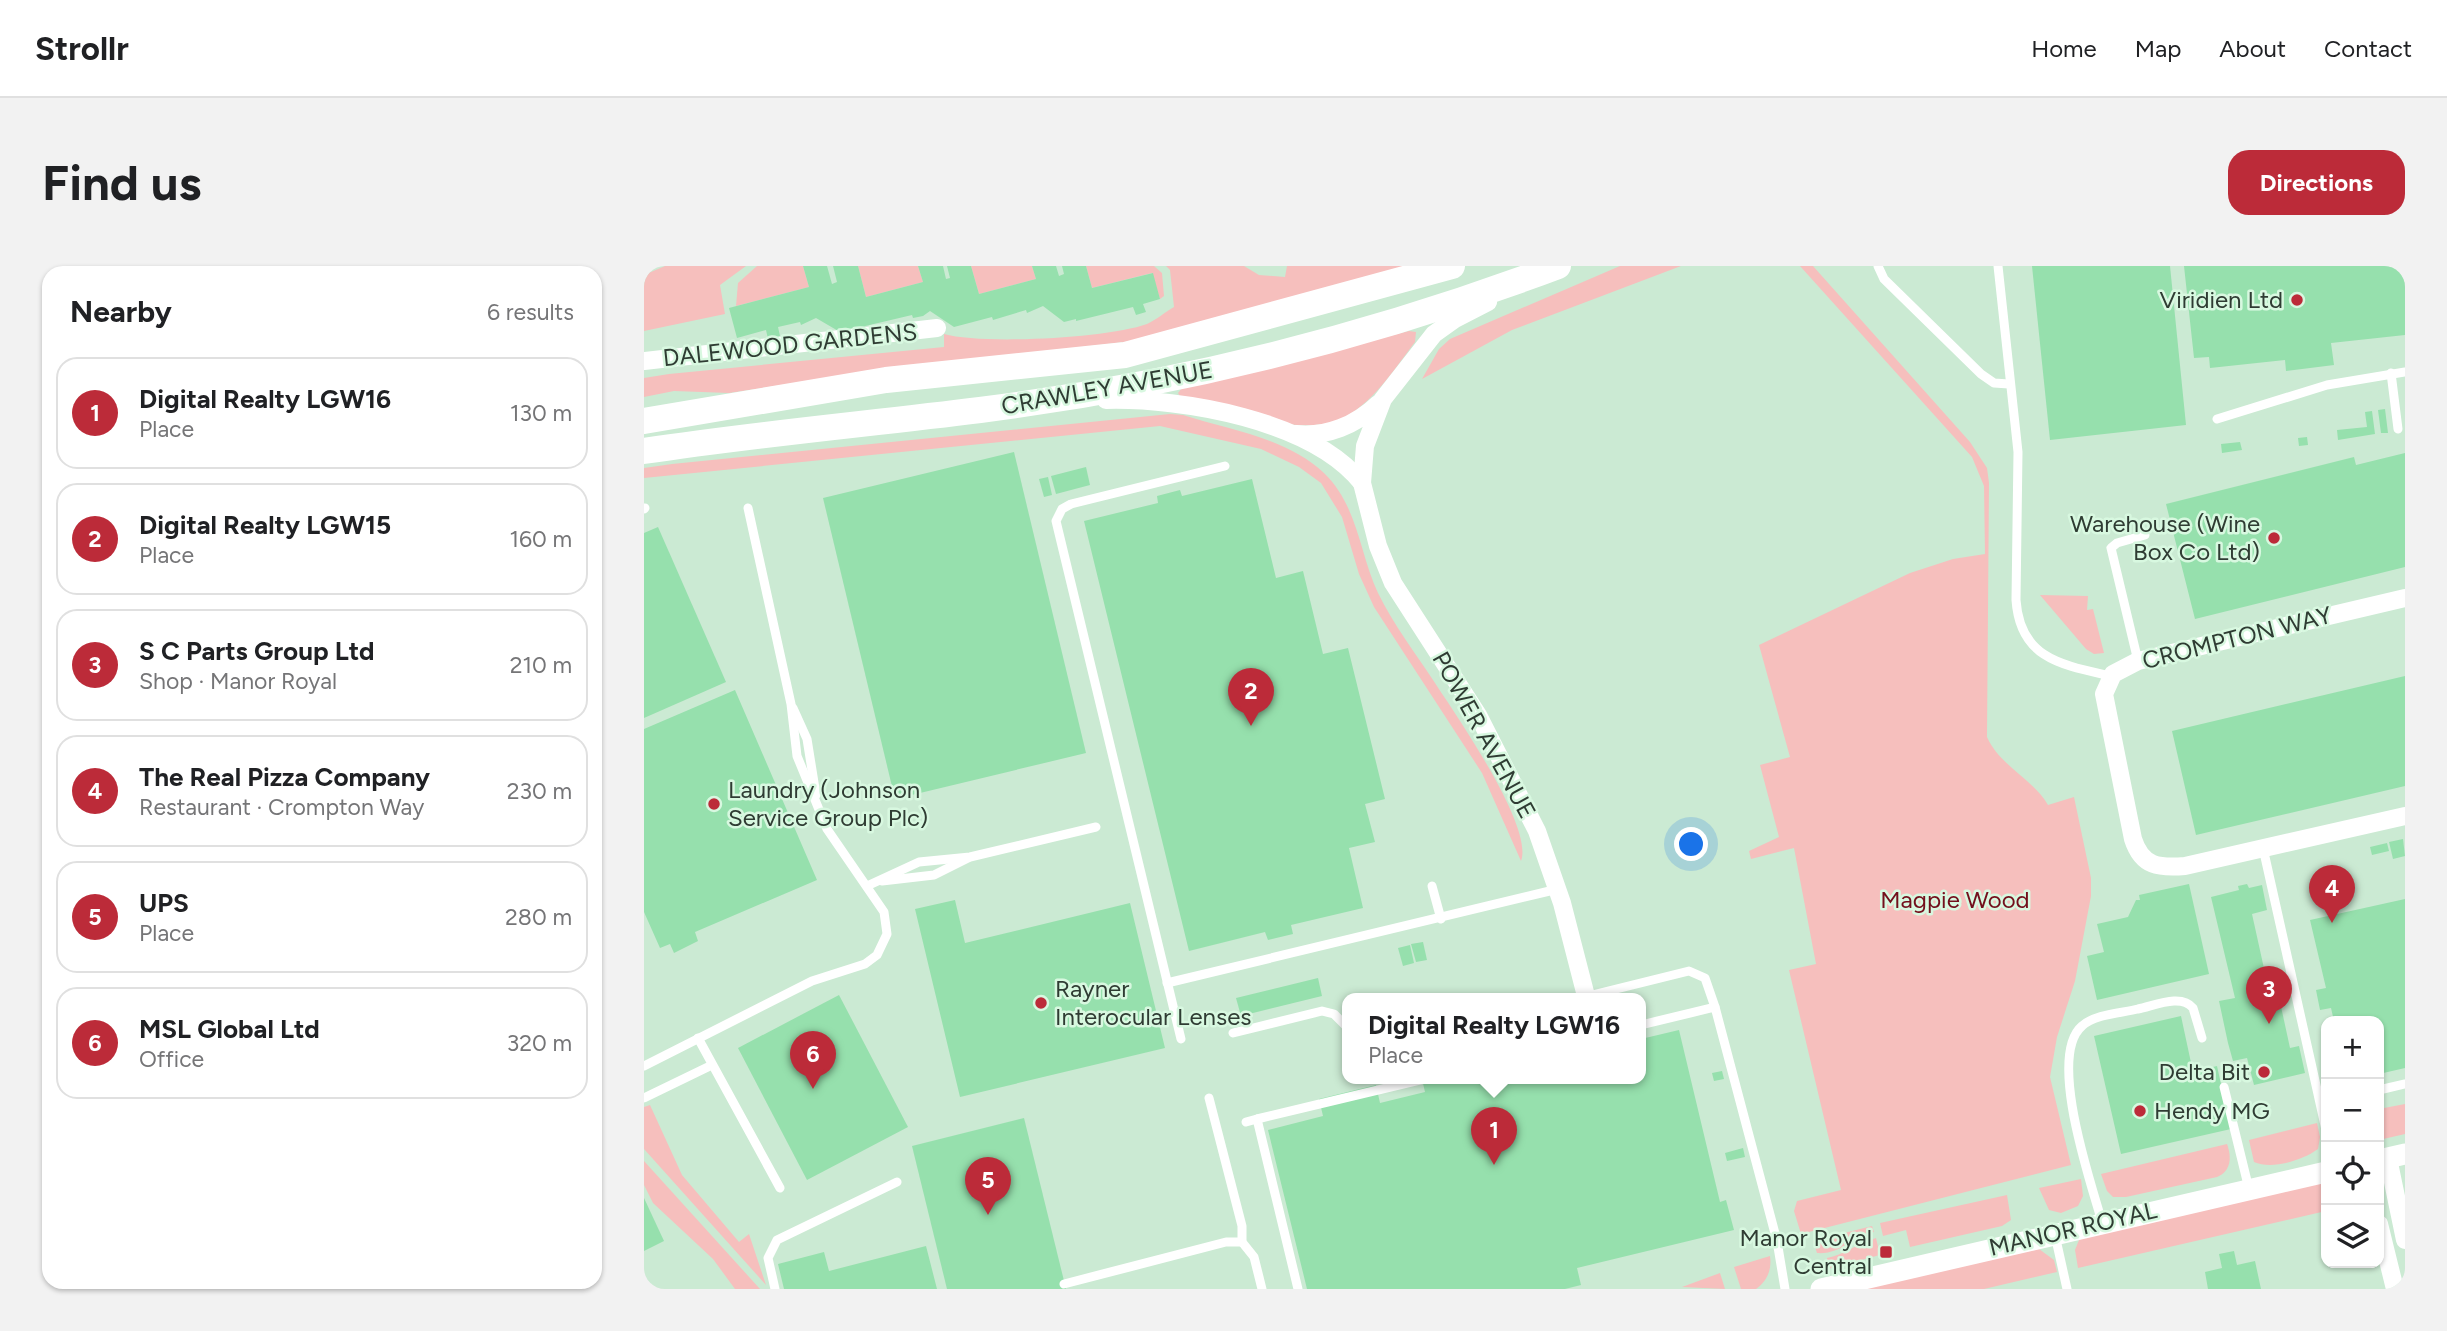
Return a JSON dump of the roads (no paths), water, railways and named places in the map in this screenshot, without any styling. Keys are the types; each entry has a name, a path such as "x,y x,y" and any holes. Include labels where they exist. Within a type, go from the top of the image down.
{"main road":[{"name":"CRAWLEY AVENUE","path":"644,421 886,380 1125,355 1452,266"},
{"name":"CRAWLEY AVENUE","path":"644,451 998,407 1180,377 1302,348 1447,306 1558,266"}],"street":[{"path":"998,407 1092,401 1157,401 1208,409 1294,434 1315,435 1342,428 1368,413 1383,399 1422,347 1441,328 1469,311 1565,266"},
{"name":"DALEWOOD GARDENS","path":"644,361 937,328"},
{"name":"POWER AVENUE","path":"1383,399 1365,446 1362,483 1378,546 1390,577 1496,747 1537,831 1558,889 1580,993"},
{"path":"1294,434 1340,463 1362,483"},
{"name":"CROMPTON WAY","path":"2405,598 2138,661 2111,676 2106,686 2105,702 2133,839 2140,856 2151,865 2173,867 2405,816"},
{"path":"2390,1157 2405,1240"},
{"name":"MANOR ROYAL","path":"1821,1289 2321,1173"},
{"path":"2384,1244 2395,1289"}],"lane":[{"path":"1878,266 1884,279 1981,374 1994,383 2009,384"},
{"path":"1998,266 2018,452 2016,600 2019,620 2027,638 2051,660 2111,676"},
{"path":"2217,419 2327,385 2405,372"},
{"path":"2391,373 2398,429"},
{"path":"1181,1040 1056,521 1062,509 1071,504 1225,466"},
{"path":"644,1066 812,981 865,964 877,954 887,934 886,919 871,884 827,829 794,747 791,704 748,508"},
{"path":"2138,661 2111,548 2117,543 2145,535"},
{"path":"791,704 809,747 819,811"},
{"path":"871,884 919,862 970,857 1096,827"},
{"path":"2263,848 2321,1094"},
{"path":"871,884 934,875 970,857"},
{"path":"1433,886 1441,919"},
{"path":"1167,983 1558,889"},
{"path":"1598,993 1689,971 1705,978 1778,1248 1785,1289"},
{"path":"2102,1222 2083,1153 2070,1086 2071,1049 2076,1034 2090,1021 2179,1000 2193,1008 2202,1038"},
{"path":"1646,1024 1715,1007"},
{"path":"1233,1032 1324,1010 1334,1014 1342,1022"},
{"path":"698,1038 780,1188"},
{"path":"644,1098 712,1065"},
{"path":"1246,1122 1403,1084"},
{"path":"2384,1089 2405,1084"},
{"path":"2224,1087 2249,1189"},
{"path":"1209,1098 1242,1226 1242,1242 1254,1257 1262,1289"},
{"path":"1257,1119 1298,1289"},
{"path":"775,1289 768,1258 776,1240 897,1182"},
{"path":"2054,1233 2067,1289"},
{"path":"1064,1284 1226,1242 1242,1242"}],"place":[{"name":"Viridien Ltd","path":"2297,300"},
{"name":"Warehouse (Wine Box Co Ltd)","path":"2274,538"},
{"name":"Digital Realty LGW15","path":"1251,726"},
{"name":"Laundry (Johnson Service Group Plc)","path":"714,804"},
{"name":"The Real Pizza Company","path":"2332,923"},
{"name":"Rayner Interocular Lenses","path":"1041,1003"},
{"name":"S C Parts Group Ltd","path":"2269,1024"},
{"name":"Delta Bit","path":"2264,1072"},
{"name":"MSL Global Ltd","path":"813,1089"},
{"name":"Hendy MG","path":"2140,1111"},
{"name":"Digital Realty LGW16","path":"1494,1165"},
{"name":"UPS","path":"988,1215"},
{"name":"Manor Royal Central","path":"1886,1252"}],"park label":[{"name":"Magpie Wood","path":"1955,900"}]}
